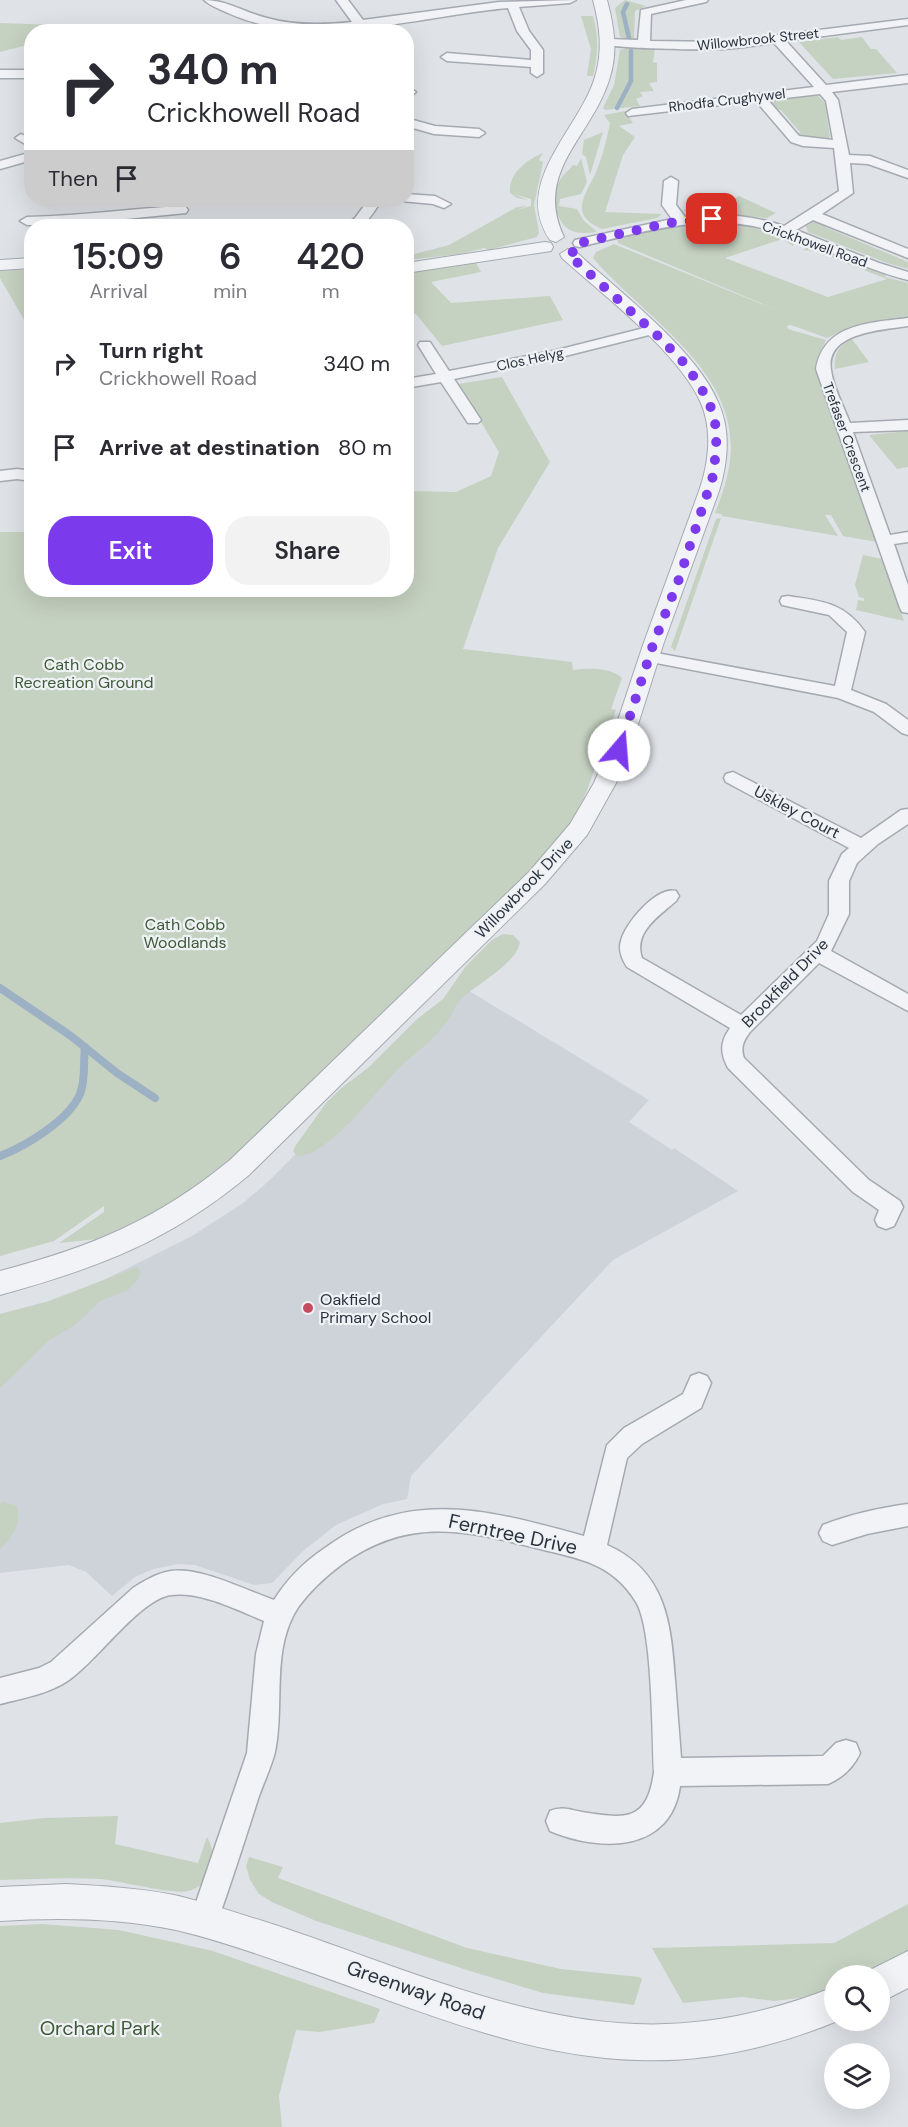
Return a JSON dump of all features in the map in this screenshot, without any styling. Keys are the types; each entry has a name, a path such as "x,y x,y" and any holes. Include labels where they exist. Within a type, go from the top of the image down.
{"street":[{"path":"210,0 242,16 273,24"},
{"path":"342,0 360,24"},
{"path":"366,24 453,5 512,5 570,0"},
{"name":"Willowbrook Drive","path":"0,1283 93,1255 144,1233 174,1216 220,1184 300,1111 537,878 579,829 594,807 619,750 709,491 718,447 714,418 705,392 687,366 562,245 546,214 546,188 560,158 602,85 608,58 608,27 600,0"},
{"path":"644,45 645,12 702,0"},
{"path":"447,57 538,68 537,50 523,31 512,5"},
{"name":"Willowbrook Street","path":"608,43 722,46 908,22"},
{"path":"777,39 832,100 843,159 846,193 785,231"},
{"path":"0,74 24,74"},
{"name":"Rhodfa Crughywel","path":"632,113 649,105 758,96 908,79"},
{"path":"758,96 795,139 803,142 840,144"},
{"path":"414,124 434,130 479,133"},
{"path":"0,165 24,158"},
{"path":"843,159 870,160 908,174"},
{"path":"671,181 669,205 681,221"},
{"path":"414,199 435,200 444,204"},
{"path":"82,219 167,207"},
{"path":"360,219 370,207"},
{"path":"811,214 908,254"},
{"name":"Crickhowell Road","path":"414,267 562,245 681,221 740,220 785,231 908,276"},
{"path":"0,265 24,263"},
{"name":"Trefaser Crescent","path":"908,322 854,331 839,338 827,348 823,358 823,369 908,608"},
{"name":"Clos Helyg","path":"414,382 553,355 652,330"},
{"path":"424,345 473,420"},
{"path":"844,428 908,425"},
{"path":"0,476 24,475"},
{"path":"884,541 908,537"},
{"path":"788,601 836,610 846,616 852,625 856,632 842,693"},
{"path":"651,657 842,693 880,708 908,729"},
{"name":"Uskley Court","path":"733,778 861,846"},
{"name":"Brookfield Drive","path":"886,1220 892,1207 861,1186 735,1062 731,1051 734,1038 743,1026 818,953 833,931 839,914 839,881 849,859 861,846 908,815"},
{"path":"669,896 634,929 629,940 628,953 634,963 743,1026"},
{"path":"818,953 908,1003"},
{"path":"593,1551 616,1453 633,1436 693,1401 699,1383"},
{"path":"832,1533 867,1522 908,1515"},
{"name":"Ferntree Drive","path":"204,1920 260,1755 271,1640 280,1614 291,1596 336,1552 364,1534 412,1520 442,1518 487,1525 593,1551 614,1560 634,1578 650,1599 657,1619 668,1772 667,1790 662,1806 648,1823 626,1831 600,1830 560,1821"},
{"path":"0,1691 38,1681 58,1672 74,1660 125,1611 152,1590 171,1583 189,1584 207,1589 280,1614"},
{"path":"668,1772 828,1770 846,1753"},
{"name":"Greenway Road","path":"0,1904 74,1901 130,1905 204,1920 466,2008 547,2030 609,2040 666,2042 718,2037 772,2027 824,2009"},
{"path":"890,1979 908,1969"}],"shaded area":[{"name":"Oakfield Primary School","path":"461,986 649,1100 629,1122 672,1150 674,1148 738,1191 613,1260 411,1476 407,1499 383,1504 336,1525 303,1551 272,1583 254,1585 195,1565 178,1564 154,1569 135,1577 112,1596 86,1572 69,1565 0,1573 0,1332 192,1236 243,1203 270,1180"}],"green space":[{"path":"625,0 646,6 635,11 634,39 632,40 620,37 615,8"},
{"path":"581,16 593,16 595,24 597,46 593,76 587,76 591,49"},
{"path":"0,23 28,24 24,24 24,46 0,52"},
{"path":"838,37 841,40 862,37 871,49 876,49 897,73 833,79 799,42"},
{"path":"655,48 653,62 657,63 657,82 649,83 654,91 640,92 643,96 636,99 640,106 605,110 603,108 614,85 620,50"},
{"path":"816,94 825,103 830,137 818,141 797,135 800,132 781,110 774,109 768,101 771,99"},
{"path":"625,111 633,123 619,126 635,137 623,155 605,212 662,214 657,218 602,229 585,217 582,210 583,202 597,170 606,141 610,123 604,115"},
{"path":"603,132 590,175 586,157 582,154 584,140"},
{"path":"543,153 539,160 543,162 534,205 539,233 537,237 489,250 484,248 460,254 414,259 414,254 449,245 517,207 528,206 513,211 531,206 531,199 513,194 528,200 517,198 510,193 510,186 515,173 531,159"},
{"path":"581,158 587,182 581,194 560,199 559,206 577,209 584,221 596,232 572,231 562,222 556,208 557,186 560,180 573,165 577,166"},
{"path":"739,196 776,213 767,218 723,213 693,214 683,210 727,210 728,203"},
{"path":"813,221 828,225 825,227 908,262 908,269 808,232 806,226"},
{"path":"704,223 745,225 795,240 793,246 782,239 725,258 828,297 887,279 815,251 802,250 812,246 886,275 885,277 908,283 908,318 848,328 827,338 791,325 787,326 788,329 826,340 818,358 819,375 877,542 843,536 831,515 825,515 838,536 715,513 730,460 729,428 720,399 705,373 684,348 593,258 596,252 614,244 784,313 618,243 617,240 657,229"},
{"path":"475,261 481,272 431,282 451,303 550,296 563,320 442,346 414,314 414,271"},
{"path":"24,270 24,320 0,278 0,271"},
{"path":"852,339 869,362 835,369 838,351"},
{"name":"Cath Cobb Woodlands","path":"502,377 550,462 498,548 463,649 572,662 573,670 605,670 622,678 611,709 616,710 576,816 545,857 241,1152 178,1201 107,1238 59,1243 104,1212 104,1206 54,1241 0,1256 0,532 24,532 24,597 414,597 414,491 456,492 491,476 499,452 458,384"},
{"path":"908,431 908,467 897,469 869,435"},
{"path":"721,518 675,651 671,647 716,519"},
{"path":"863,555 882,559 904,621 856,610 858,600 864,601 864,598 859,597 855,585"},
{"path":"503,934 513,935 520,942 512,958 462,998 436,1035 402,1065 338,1133 310,1153 297,1156 293,1151 296,1145 326,1103 369,1067 416,1020 443,999 466,966 492,940"},
{"path":"137,1267 141,1272 128,1290 100,1301 76,1324 48,1341 0,1388 0,1314 49,1301"},
{"path":"4,1502 17,1506 18,1519 12,1535 0,1549 0,1504"},
{"path":"118,1816 115,1844 198,1863 207,1837 213,1853 212,1870 209,1877 197,1888 181,1892 101,1879 0,1880 0,1823 44,1818"},
{"path":"249,1857 283,1867 278,1878 467,1948 561,1969 639,1977 642,1979 634,2005 543,1993 316,1921 259,1894 250,1880 246,1866"},
{"path":"908,1904 908,1955 885,1965 824,1965 824,1991 808,1997 774,2001 742,1997 683,2003 652,1948 834,1943"},
{"name":"Orchard Park","path":"42,1924 119,1930 213,1951 380,2009 374,2023 319,2032 296,2030 279,2096 282,2127 0,2127 0,1926"}],"waterway":[{"path":"627,4 623,12 629,38"},
{"path":"617,108 631,81 631,51"},
{"path":"0,988 85,1047"},
{"path":"0,1156 46,1131 67,1113 80,1094 83,1083 85,1047"},
{"path":"85,1047 117,1073 155,1098"}],"place":[{"name":"Oakfield Primary School","path":"308,1308"}],"route":[{"path":"619,750 653,645 679,579 709,491 716,463 717,431 705,392 687,366 674,351 568,254 578,251 580,243 668,223 712,219"}],"park label":[{"name":"Cath Cobb Recreation Ground","path":"84,673"}]}
